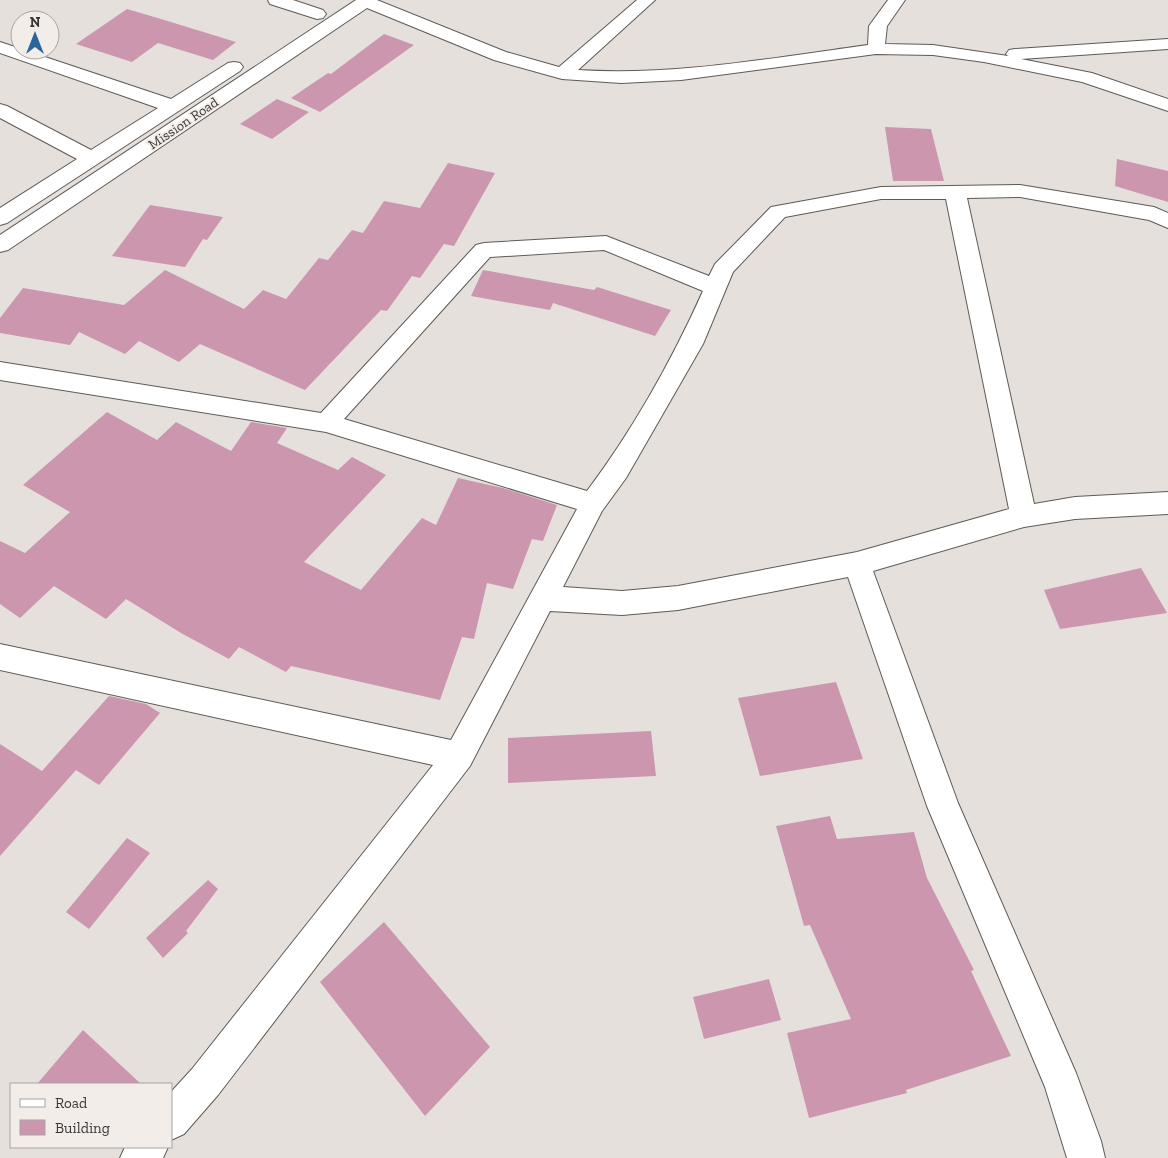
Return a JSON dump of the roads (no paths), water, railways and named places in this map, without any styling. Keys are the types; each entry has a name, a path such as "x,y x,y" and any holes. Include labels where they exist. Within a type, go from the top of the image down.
{"street":[{"path":"276,0 317,14"},
{"name":"Mission Road","path":"0,218 339,0"},
{"path":"562,74 647,0"},
{"path":"876,48 878,26 897,0"},
{"path":"366,1 500,56 562,74 621,78 681,75 876,48 933,50 984,57 1086,77 1168,106"},
{"name":"Mission Road","path":"0,245 366,1"},
{"path":"984,57 1168,44"},
{"path":"0,47 172,106"},
{"path":"0,110 92,159"},
{"path":"172,1119 205,1082 459,756 592,503 617,471 691,344 722,269 778,212 881,193 1020,191 1154,214 1168,221"},
{"path":"955,192 1024,516"},
{"path":"326,423 484,250 606,243 715,287"},
{"path":"0,371 326,423 592,503"},
{"path":"542,598 622,603 678,598 857,564 1024,516 1075,508 1168,503"},
{"path":"857,564 943,806 1063,1086 1086,1158"},
{"path":"0,657 459,756"},
{"path":"139,1158 148,1148"}]}
